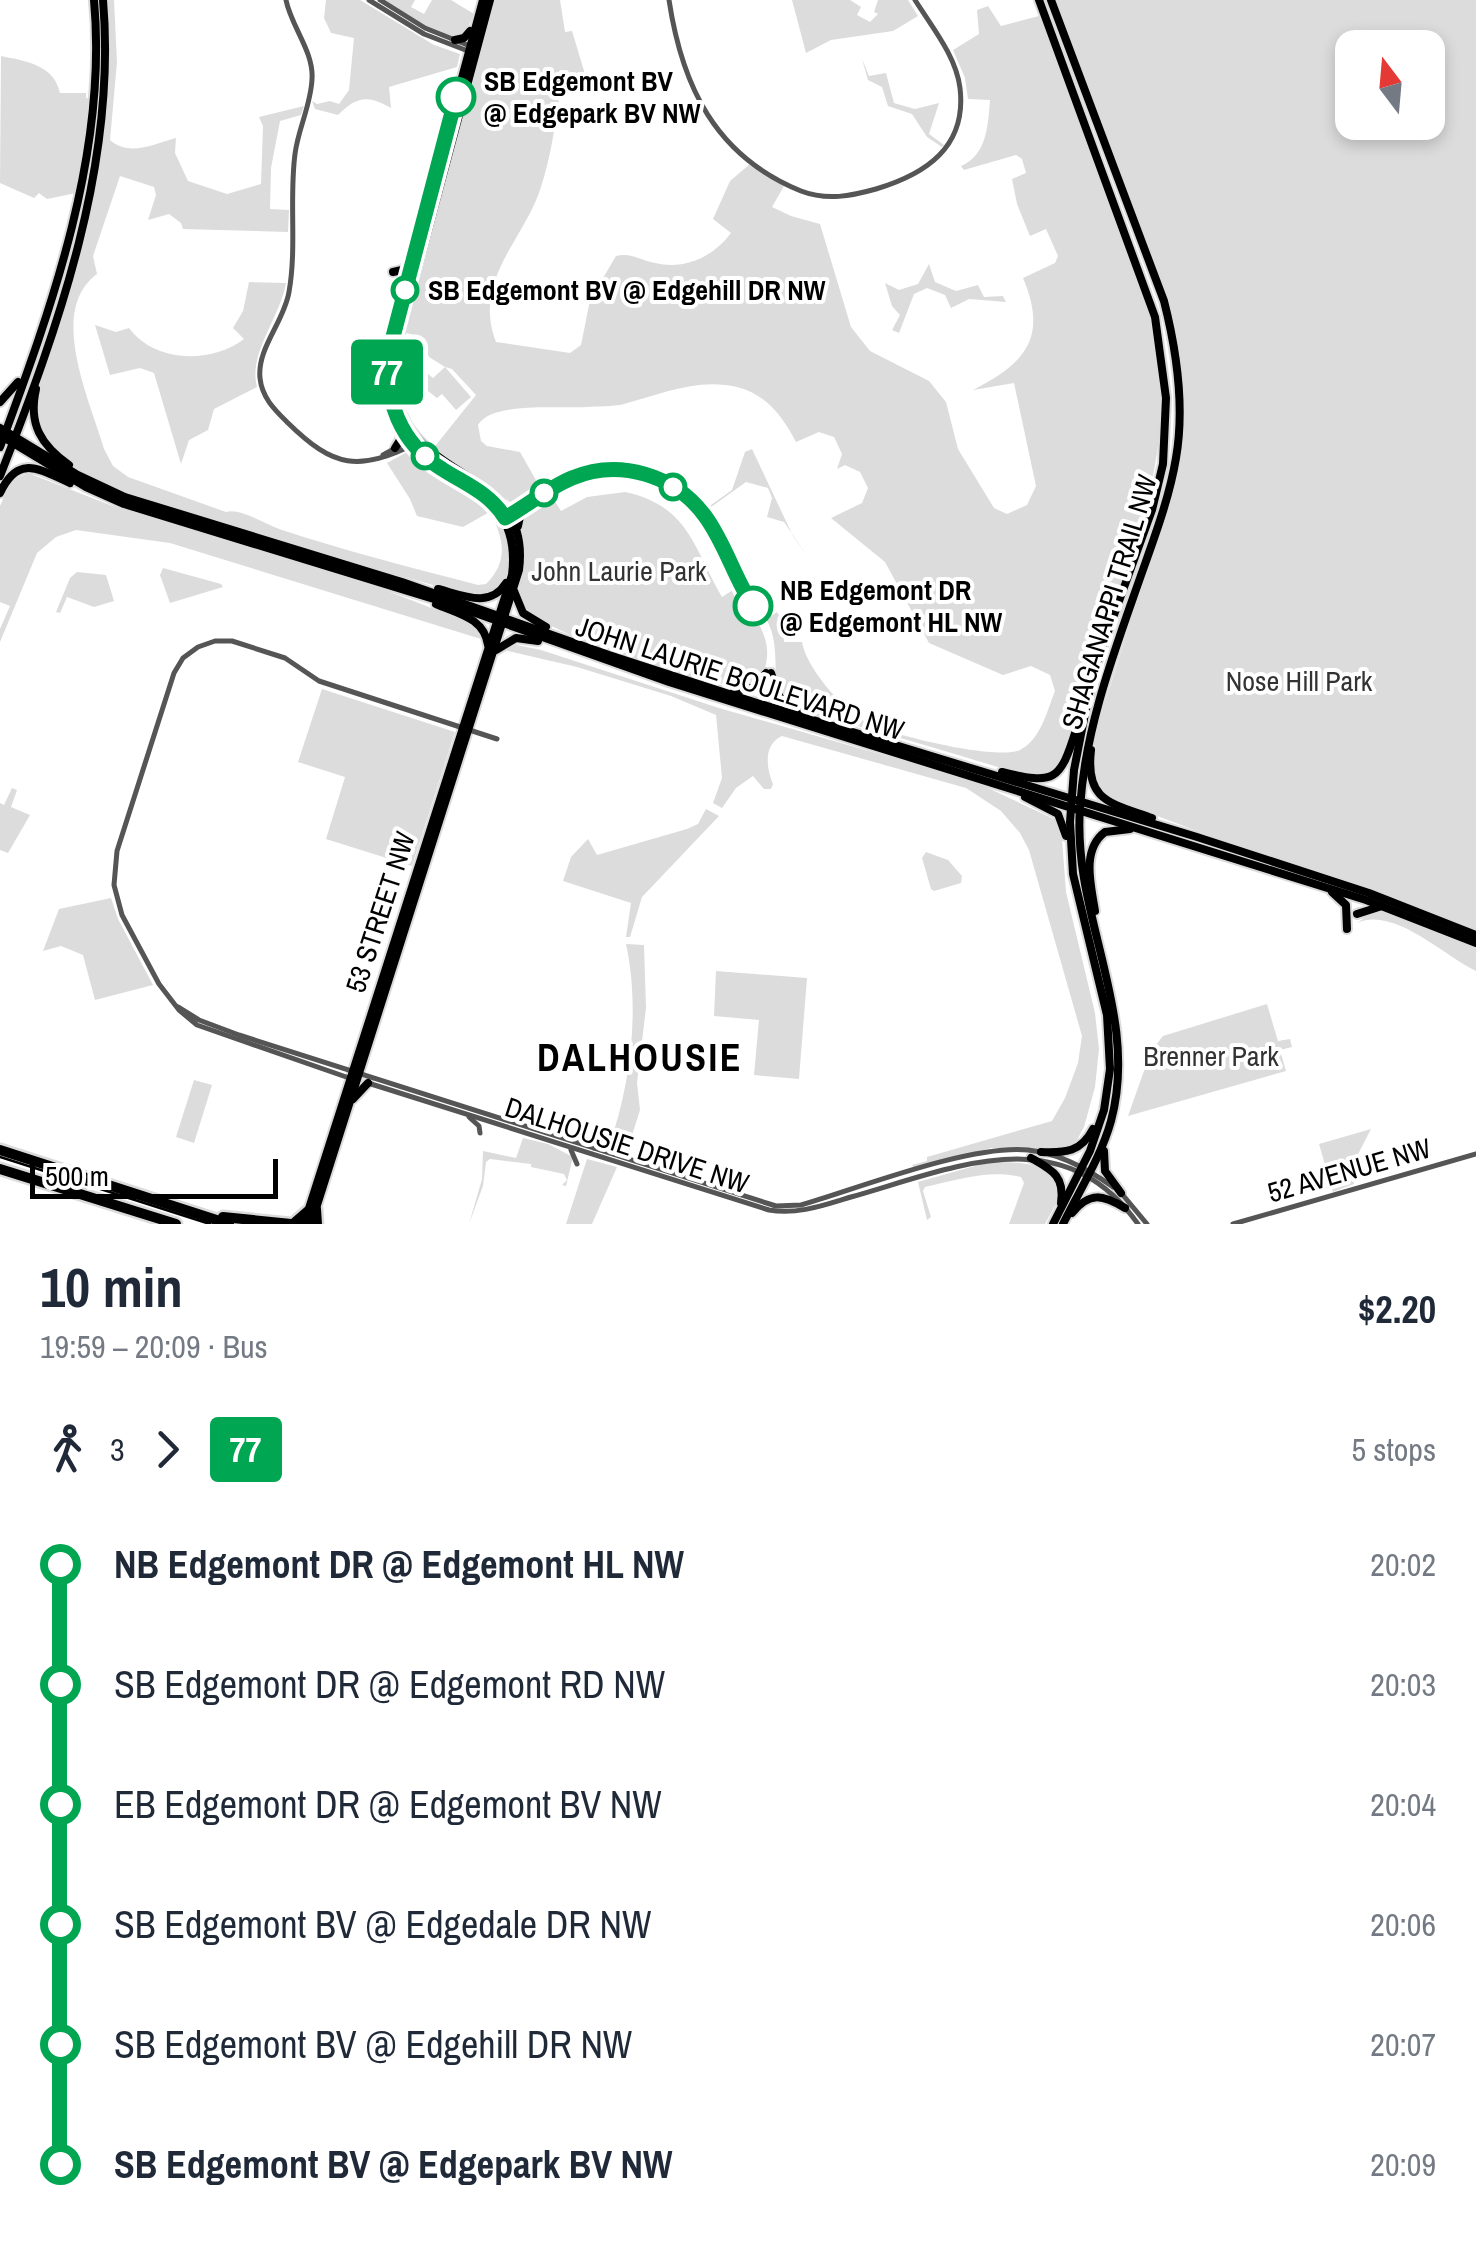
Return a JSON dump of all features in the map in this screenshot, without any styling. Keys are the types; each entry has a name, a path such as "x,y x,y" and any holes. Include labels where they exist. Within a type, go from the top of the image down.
{"highway":[{"path":"0,1150 229,1224"},
{"path":"0,1169 176,1224"},
{"path":"172,1205 234,1218 292,1224 312,1210"},
{"path":"123,1209 154,1224"},
{"path":"311,1224 312,1210"}],"main road":[{"path":"0,466 26,369 72,227 88,153 95,94 94,0"},
{"path":"94,487 48,448 34,425 33,400 78,244 99,144 105,76 103,0"},
{"path":"395,448 400,440 388,389 388,359 486,0"},
{"path":"455,40 464,38 486,0"},
{"name":"SHAGANAPPI TRAIL NW","path":"1039,0 1155,317 1166,398 1163,464 1152,510 1093,673 1082,722 1071,862 1109,1032 1110,1069 1103,1112 1085,1172 1054,1224"},
{"name":"SHAGANAPPI TRAIL NW","path":"1052,0 1164,301 1178,379 1178,440 1168,494 1093,720 1075,804 1084,889 1115,1013 1118,1055 1116,1092 1108,1128 1063,1224"},
{"path":"474,22 471,49 394,359 397,399 414,441 502,500 518,531"},
{"path":"392,272 402,270 412,260"},
{"path":"0,402 18,384 42,322"},
{"path":"0,447 54,322"},
{"path":"398,421 433,464 493,502 510,529 513,565 502,618"},
{"path":"0,476 7,436"},
{"name":"JOHN LAURIE BOULEVARD NW","path":"7,436 124,504 403,587 976,768 1174,839 1384,906 1476,943"},
{"path":"0,493 12,474 30,468 94,487"},
{"path":"502,618 514,590 520,560 518,531 522,508"},
{"path":"403,587 485,599 501,590 513,565"},
{"path":"403,587 472,619 484,630 491,652 520,637 580,653"},
{"path":"514,590 520,610 530,619 609,655"},
{"name":"JOHN LAURIE BOULEVARD NW","path":"502,618 580,653 951,769 1197,837 1369,893 1476,935"},
{"name":"53 STREET NW","path":"312,1210 502,618"},
{"path":"708,686 744,692 757,686 768,673 780,698 816,720"},
{"path":"1093,720 1088,772 1096,792 1114,804 1197,837"},
{"path":"976,768 1038,780 1054,777 1066,763 1076,729 1082,722"},
{"name":"53 STREET NW","path":"312,1210 349,1101 358,1056 467,729"},
{"path":"951,769 1054,811 1062,820 1071,862"},
{"path":"1097,935 1090,864 1096,839 1117,828 1174,839"},
{"path":"1329,888 1346,905 1346,929"},
{"path":"1358,914 1384,906"},
{"path":"342,1068 358,1056"},
{"path":"349,1101 368,1083"},
{"path":"1041,1152 1068,1152 1082,1146 1103,1112"},
{"path":"1108,1128 1104,1167 1121,1193"},
{"path":"1031,1158 1060,1179 1060,1211"},
{"path":"1063,1224 1080,1202 1092,1196 1106,1197 1125,1208"}],"street":[{"path":"286,0 309,59 312,79 294,155 289,293 262,360 262,388 275,411 321,453 351,462 387,457 414,441"},
{"path":"369,0 430,38 471,49"},
{"path":"380,0 425,28 471,49"},
{"path":"669,0 685,74 718,130 747,158 784,182 811,194 839,197 916,175 937,158 954,132 960,106 956,72 915,0"},
{"path":"380,457 414,441"},
{"name":"DALHOUSIE DRIVE NW","path":"467,729 319,682 285,658 236,642 210,642 186,655 168,692 117,851 114,876 122,914 159,984 176,1006 197,1025 219,1034 755,1207 788,1212 808,1210 986,1160 1031,1158 1085,1172"},
{"path":"467,729 497,738"},
{"name":"DALHOUSIE DRIVE NW","path":"176,1006 208,1024 342,1068 368,1083 784,1206 995,1150 1041,1152 1085,1172"},
{"path":"467,1114 480,1134"},
{"path":"577,1164 572,1145 588,1134 594,1148"},
{"name":"52 AVENUE NW","path":"1233,1224 1476,1154"},
{"path":"1085,1172 1121,1193 1147,1224"},
{"path":"1085,1172 1138,1224"}],"green space":[{"path":"107,0 114,0 117,62 110,140 118,145 142,148 176,138 175,153 188,181 227,194 261,184 263,126 259,117 304,106 301,115 280,121 271,168 270,209 289,210 288,232 183,229 169,214 148,220 156,195 154,187 120,176 93,256 97,274 82,290 75,310 74,333 82,382 113,466 128,477 226,512 239,512 306,538 478,585 486,584 501,560 500,535 492,516 498,512 509,551 507,572 499,590 477,598 156,504 88,475 44,441 37,427 40,388 86,227 103,143 109,58"},
{"path":"326,0 360,0 434,45 460,54 457,67 389,87 391,108 363,100 338,115 315,109 312,101 339,104 349,90 354,38 331,33 324,18"},
{"path":"383,0 415,0 411,7 424,14 432,0 451,0 474,14 465,34 456,38 422,24"},
{"path":"493,0 560,0 565,32 572,31 585,74 562,80 539,193 494,282 490,320 496,342 570,353 581,345 590,300 616,256 677,265 698,260 724,241 731,233 713,219 730,181 750,164 784,186 772,207 820,224 851,327 870,351 929,381 946,402 958,449 994,508 1007,514 1027,505 1036,486 1014,383 973,390 1007,369 1027,346 1033,317 1023,278 1055,263 1058,256 1046,229 1030,236 1017,204 1012,179 1026,173 1022,159 1016,155 964,170 961,166 981,147 990,100 968,99 965,78 953,50 979,34 977,10 988,6 1001,26 1039,16 1154,326 1161,372 1161,417 1147,503 1059,770 1035,778 815,716 785,700 777,684 774,641 766,619 777,612 783,622 784,642 802,642 810,663 834,696 862,720 893,732 966,749 1020,750 1038,732 1055,691 1050,675 1031,666 1003,675 929,643 885,562 831,518 862,503 868,488 860,472 845,465 837,469 842,454 834,437 819,432 796,442 765,401 747,390 722,385 680,388 615,406 511,409 486,417 478,425 481,441 487,446 520,452 541,489 513,504 432,450 476,395 452,369 429,357 421,337 403,332"},
{"path":"792,0 850,0 861,7 857,15 870,22 878,14 874,12 878,0 908,0 918,16 893,31 831,40 806,53"},
{"name":"Nose Hill Park","path":"1057,0 1476,0 1476,932 1419,907 1106,797 1100,789 1093,772 1098,724 1177,476 1184,404 1177,336 1167,295"},
{"path":"1,56 45,70 60,93 86,93 86,98 91,99 76,193 47,199 39,193 34,198 0,183"},
{"path":"862,59 869,76 886,73 894,103 915,109 939,103 929,134 942,147 927,137 912,114 888,106 882,87 868,80"},
{"path":"929,264 935,282 956,291 978,285 984,297 1003,296 1006,302 969,299 951,308 945,295 927,288 914,294 899,333 892,330 900,315 892,306 885,283 899,290 918,284"},
{"path":"249,282 286,283 257,361 257,387 214,409 208,430 189,440 181,464 154,373 140,368 110,375 95,325 116,332 129,328 140,340 168,353 216,353 244,339 233,328 243,311"},
{"path":"416,364 433,378 445,367 471,397 456,410 442,394 437,398 428,391 420,397 406,373"},
{"path":"752,449 792,533 784,522 767,517 772,498 768,488 746,482 704,510 732,490 745,452"},
{"path":"409,451 482,496 495,509 463,527 417,516 387,463"},
{"path":"28,473 110,505 380,588 470,623 481,639 170,543 76,530 56,537 37,553 0,642 0,629 10,606 0,602 0,506 11,481"},
{"name":"John Laurie Park","path":"625,492 646,498 676,518 722,597 736,588 766,641 766,665 761,678 731,686 694,677 596,647 528,615 519,591 525,557 521,517 525,510 551,495 561,511 587,497"},
{"path":"163,568 223,587 170,603 160,575"},
{"path":"77,572 106,575 114,601 94,607 67,597 60,613 56,612 70,578"},
{"path":"517,645 973,781 1054,819 1062,839 1066,892 1095,1013 1099,1049 1095,1087 1077,1140 1065,1149 991,1148 915,1169 912,1165 927,1161 927,1157 1052,1121 1078,1063 1082,1036 1029,850 1001,811 966,788 782,736 769,751 771,789 764,789 753,776 736,788 722,808 713,803 722,778 716,715 671,696 577,667 504,650 505,646"},
{"path":"322,689 455,732 412,866 326,839 345,777 298,762"},
{"path":"12,788 17,790 11,807 30,815 8,853 0,850 0,803 4,805"},
{"path":"706,809 719,816 642,897 630,937 626,937 631,903 563,881 571,857 588,839 597,855 687,829 698,824"},
{"path":"926,852 948,860 962,876 961,883 931,889 922,858"},
{"path":"111,898 153,985 95,1000 83,955 61,946 43,951 59,909"},
{"path":"1384,911 1476,949 1476,971 1402,927 1387,921 1357,923 1371,913"},
{"path":"626,944 644,945 646,1008 637,1083 640,1110 627,1151 609,1146 623,1097 631,1046 632,994"},
{"path":"716,971 807,978 799,1079 754,1075 759,1020 714,1016"},
{"name":"Brenner Park","path":"1267,1004 1278,1041 1290,1039 1292,1047 1280,1050 1286,1071 1128,1116 1151,1051 1163,1036"},
{"path":"194,1080 212,1085 194,1143 176,1137"},
{"path":"1371,1129 1355,1160 1354,1184 1333,1192 1319,1144"},
{"path":"523,1138 548,1144 573,1157 566,1186 562,1185 567,1180 564,1174 531,1164 490,1159 469,1224 482,1179 483,1151 516,1158"},
{"path":"587,1159 617,1167 592,1224 566,1224"},
{"path":"989,1162 1034,1166 1058,1181 1058,1200 1045,1224 1009,1224 1024,1183 1021,1177 997,1174 925,1187 931,1217 927,1220 918,1182"}],"tram line":[{"path":"0,1157 210,1224"}],"bus line":[{"name":"77","path":"456,97 389,352 388,389 402,430 426,458 484,494 505,518 562,483 589,472 632,471 666,482 687,496 705,516 753,606"}],"place":[{"name":"SB Edgemont BV @ Edgepark BV NW","path":"456,97"},
{"name":"SB Edgemont BV @ Edgehill DR NW","path":"405,290"},
{"name":"NB Edgemont DR @ Edgemont HL NW","path":"753,606"}],"district":[{"name":"DALHOUSIE","path":"640,1057"}]}
